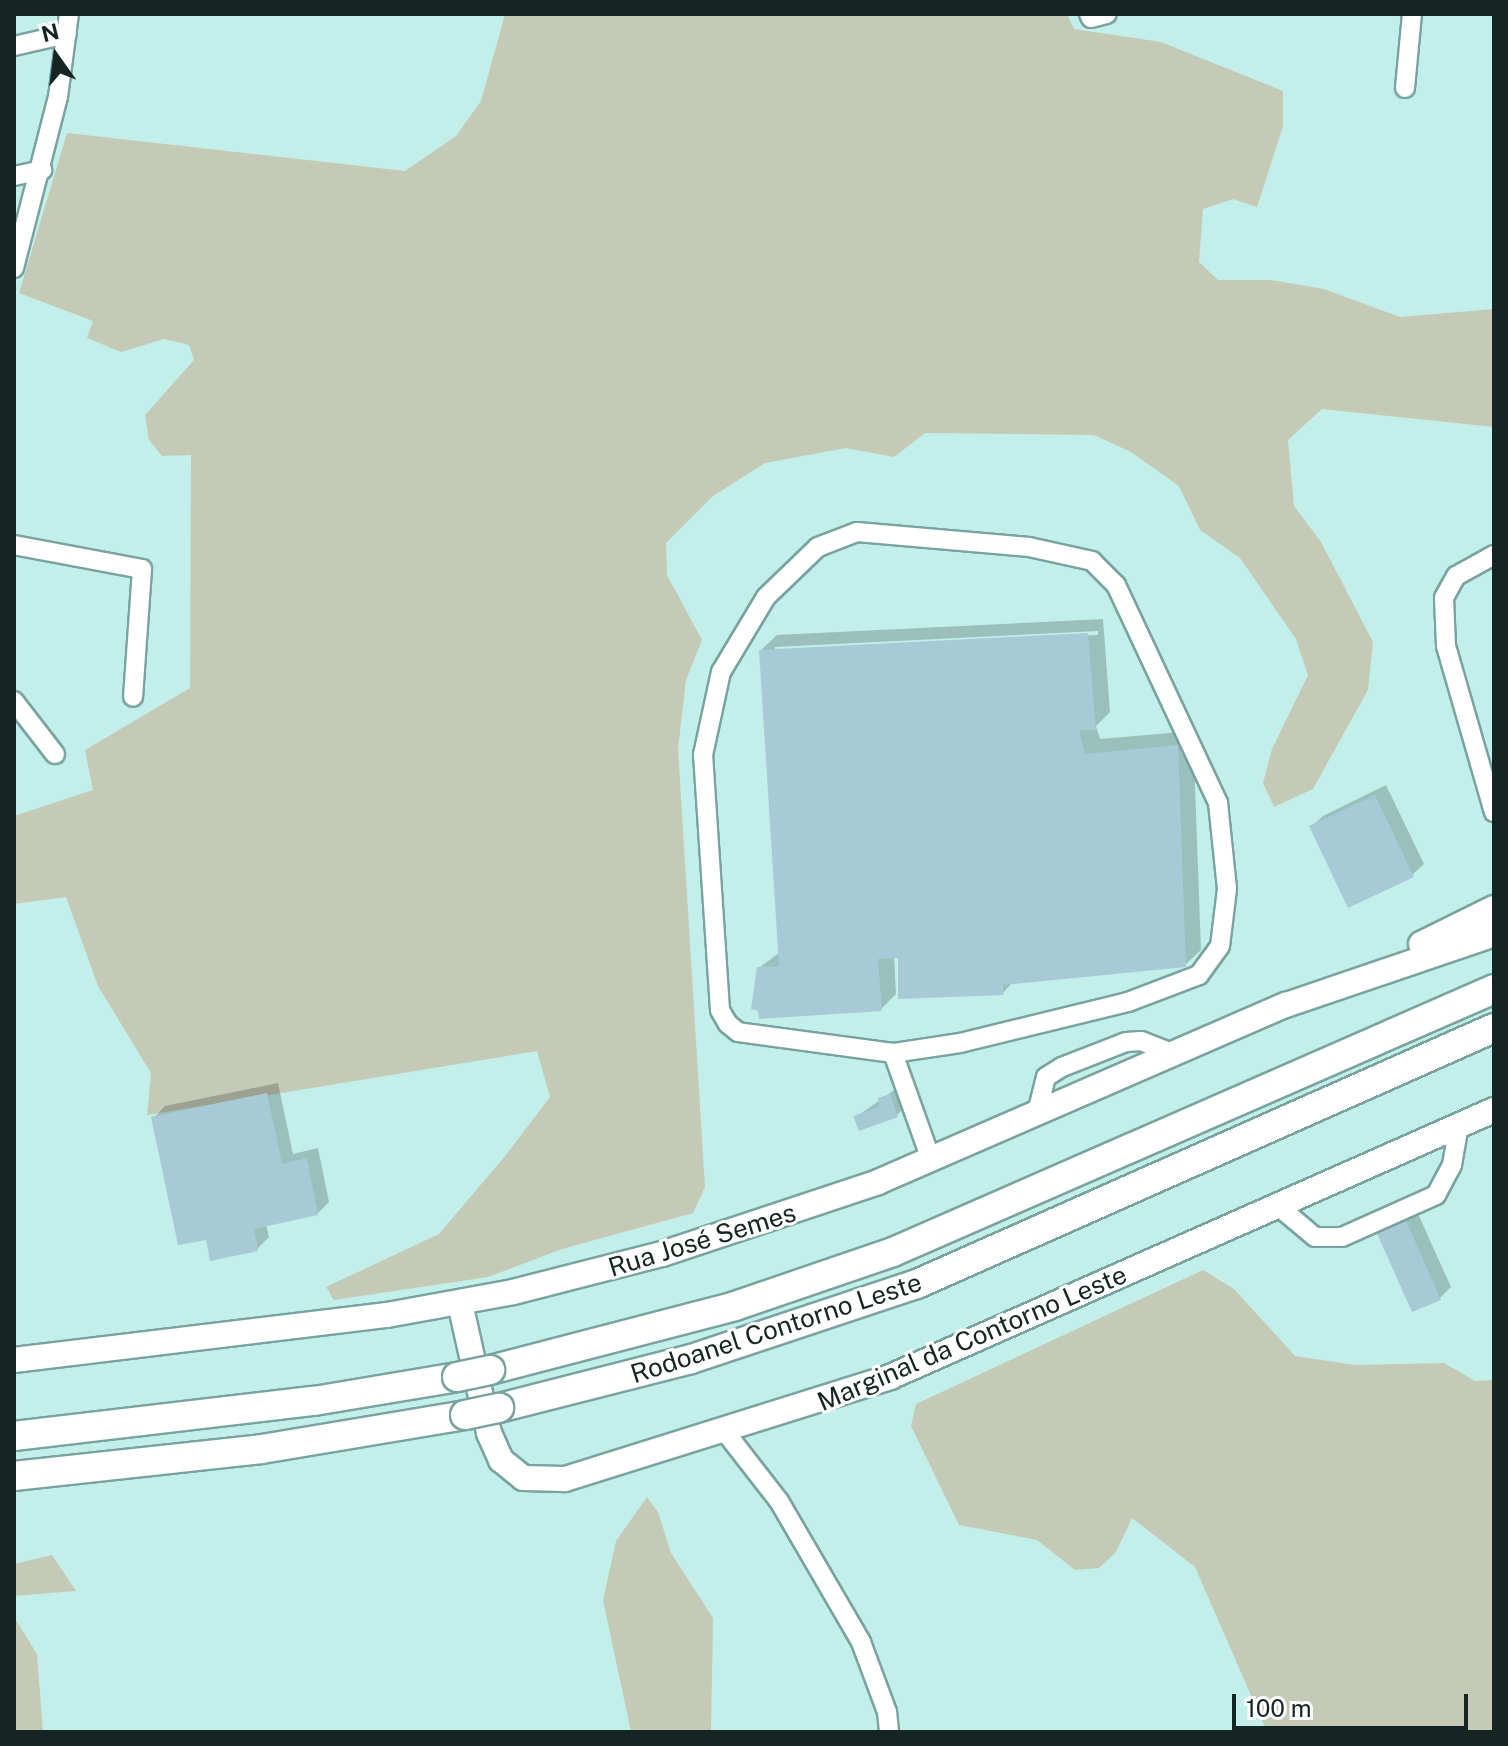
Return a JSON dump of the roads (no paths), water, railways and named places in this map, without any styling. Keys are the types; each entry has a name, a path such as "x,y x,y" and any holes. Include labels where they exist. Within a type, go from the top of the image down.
{"highway":[{"name":"Rodoanel Contorno Leste","path":"14,1436 314,1401 457,1377 735,1306 893,1252 1494,989"},
{"name":"Rodoanel Contorno Leste","path":"14,1476 262,1449 465,1415 717,1351 917,1284 1494,1028"}],"main road":[{"name":"Rua José Semes","path":"20,1357 257,1334 460,1303 720,1237 931,1160 1172,1053 1350,979 1494,908"},
{"name":"Rua José Semes","path":"1350,979 1494,934"},
{"name":"Marginal da Contorno Leste","path":"460,1303 489,1433 501,1460 523,1478 565,1479 726,1433 941,1357 1494,1110"}],"street":[{"path":"14,268 22,219 42,170 69,14"},
{"path":"1405,88 1412,14"},
{"path":"14,46 67,34"},
{"path":"14,176 42,170"},
{"path":"857,532 1029,547 1092,561 1130,606 1218,803 1227,889 1220,946 1199,975 1128,1002 960,1043 893,1053 738,1032 720,1010 703,755 721,672 766,597 818,547 857,532"},
{"path":"14,545 142,569 133,697"},
{"path":"1494,555 1456,576 1444,598 1446,646 1494,812"},
{"path":"14,701 55,754"},
{"path":"893,1053 931,1160"},
{"path":"1278,1206 1315,1237 1342,1237 1422,1201 1446,1182 1459,1125"},
{"path":"726,1433 800,1533 861,1642 887,1712 889,1732"}]}
